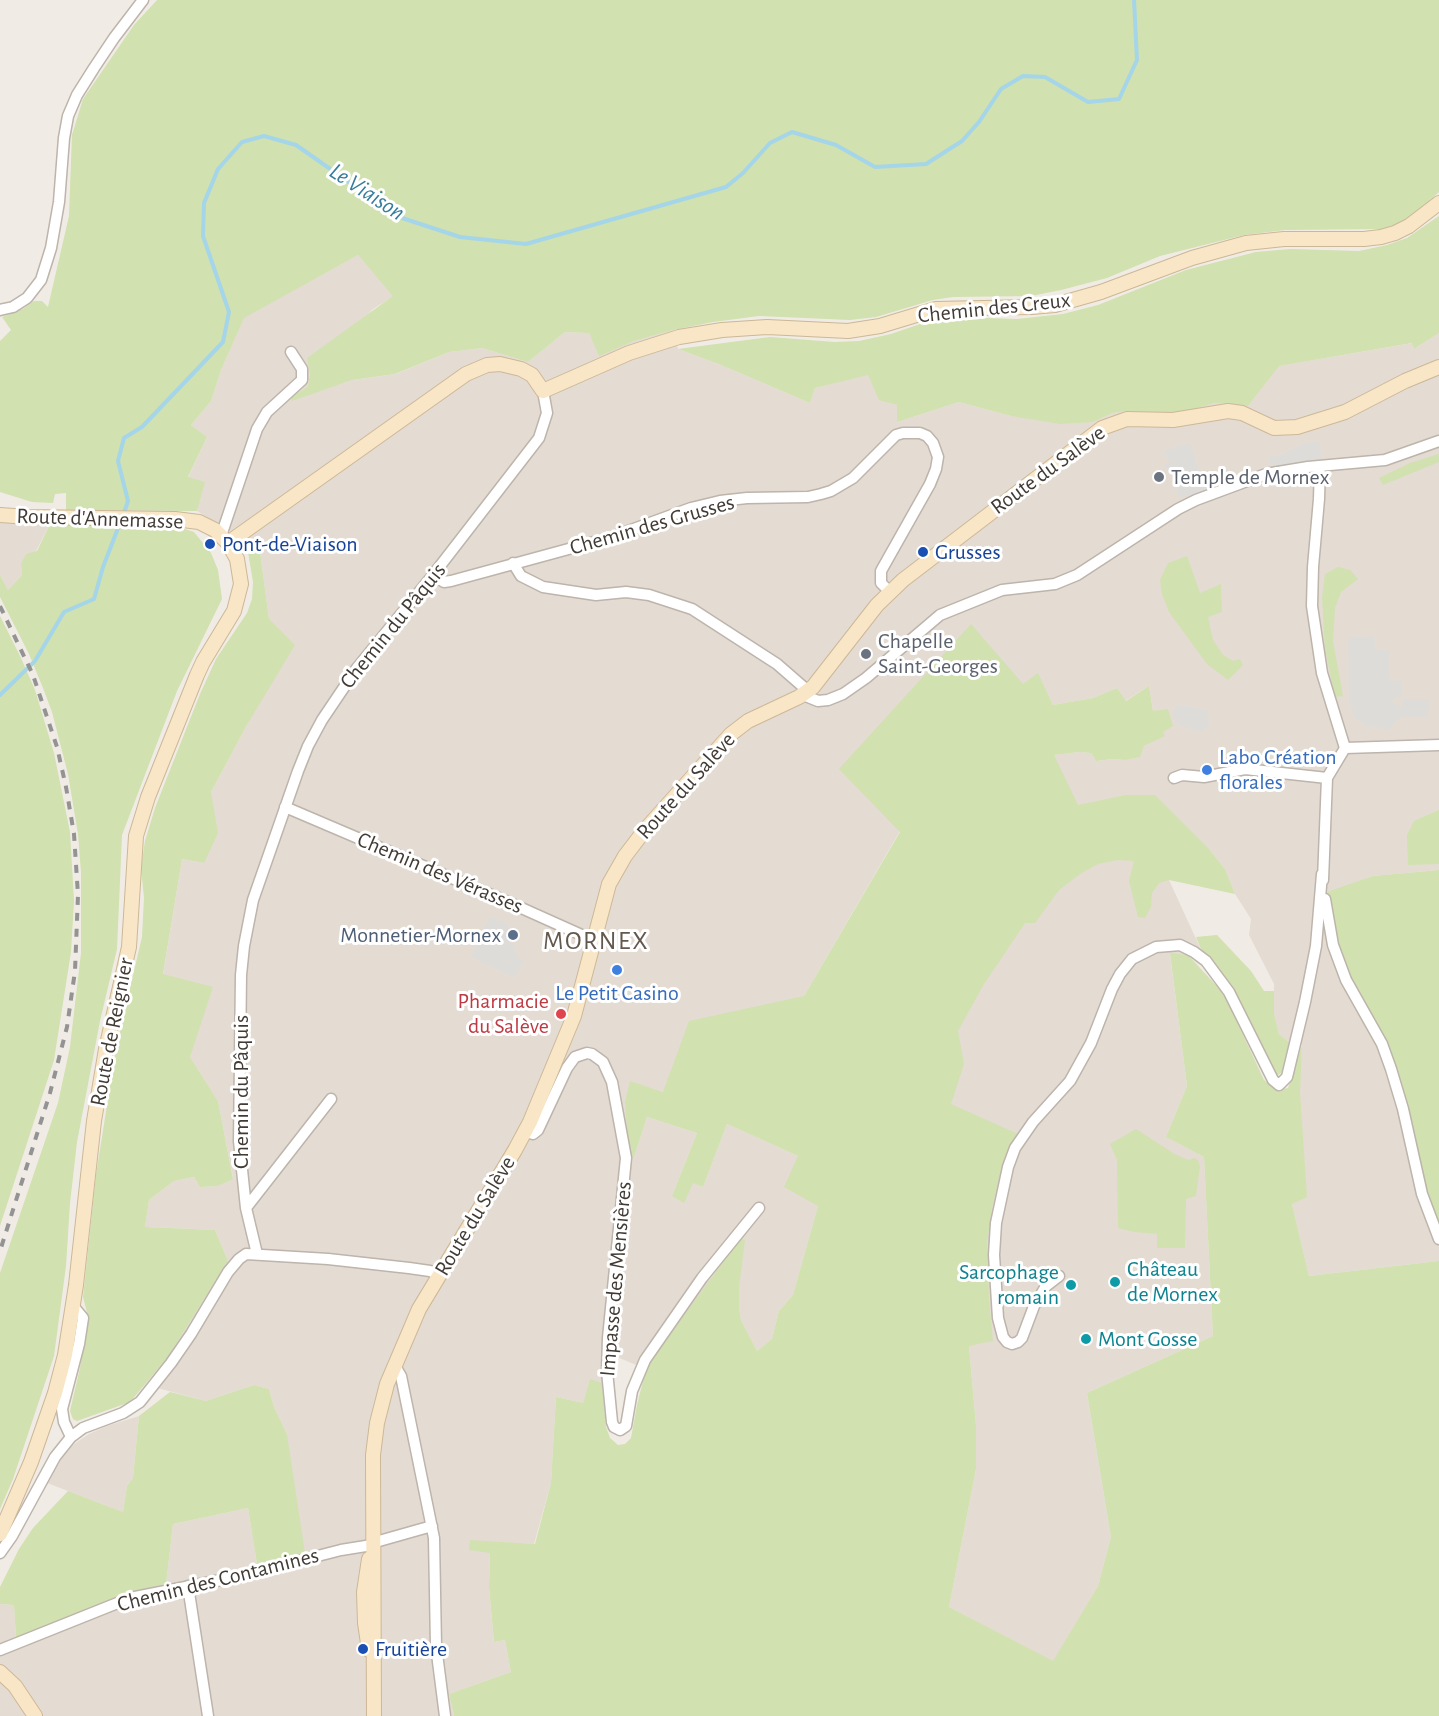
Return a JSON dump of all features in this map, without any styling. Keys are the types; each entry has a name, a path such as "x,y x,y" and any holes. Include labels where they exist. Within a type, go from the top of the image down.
{"main road":[{"name":"Chemin des Creux","path":"543,391 629,354 679,338 722,330 767,327 848,331 880,326 936,309 1055,305 1101,292 1192,258 1246,243 1284,239 1381,237 1409,226 1439,203"},
{"path":"225,539 466,374 487,365 510,366 532,375 543,391"},
{"name":"Route du Salève","path":"374,1716 374,1676 364,1615 364,1583 372,1544 374,1439 382,1404 394,1366 419,1309 525,1132 571,1025 612,877 650,824 731,734 748,722 806,693 822,677 890,592 930,558 1110,423 1127,419 1173,420 1228,411 1242,413 1274,428 1297,427 1345,412 1439,367"},
{"name":"Route d'Annemasse","path":"0,515 49,518 175,519 206,525 225,539"},
{"name":"Route de Reignier","path":"0,1533 24,1481 55,1393 65,1355 74,1306 94,1121 106,1050 130,938 136,836 148,797 200,668 238,601 241,584 240,567 225,539"},
{"path":"0,1672 15,1686 35,1716"}],"street":[{"path":"0,310 13,307 27,298 41,280 51,248 59,202 68,116 77,95 94,68 143,0"},
{"path":"225,539 256,429 275,402 302,380 302,369 291,352"},
{"name":"Chemin du Pâquis","path":"257,1254 246,1208 239,1141 243,958 253,900 308,746 339,692 539,438 547,413 543,391"},
{"name":"Chemin des Grusses","path":"433,575 444,582 451,581 609,538 712,502 747,498 808,497 821,494 853,478 896,435 920,433 927,436 933,443 938,458 936,469 925,494 881,571 881,583 890,592"},
{"path":"513,563 521,576 543,587 596,595 626,592 649,595 692,609 777,664 806,693 818,701 832,699 843,694 866,678 940,615 1002,590 1055,584 1077,575 1186,504 1266,474 1391,459 1439,441"},
{"path":"1059,1276 1046,1287 1034,1306 1022,1338 1012,1344 1002,1338 998,1318 994,1256 996,1222 1008,1167 1015,1148 1033,1122 1070,1081 1091,1043 1120,974 1132,959 1156,947 1180,945 1206,961 1229,992 1273,1080 1279,1085 1287,1077 1316,946 1327,778 1345,748 1322,674 1312,606 1312,567 1320,466"},
{"path":"1345,748 1439,745"},
{"path":"1174,778 1182,775 1204,777 1245,769 1327,778"},
{"name":"Chemin des Vérasses","path":"285,807 595,941"},
{"path":"1322,874 1326,913 1333,945 1346,980 1382,1044 1404,1109 1422,1194 1439,1239"},
{"name":"Impasse des Mensières","path":"525,1132 533,1134 538,1130 567,1068 575,1057 587,1053 603,1062 612,1082 626,1158 608,1338 607,1371 612,1422 620,1430 626,1426 632,1390 645,1360 702,1278 759,1208"},
{"path":"246,1208 331,1099"},
{"path":"0,1553 12,1536 55,1457 71,1437 83,1428 123,1413 140,1402 185,1344 228,1272 246,1254 328,1259 430,1271 439,1275"},
{"path":"71,1437 64,1422 62,1409 79,1344 83,1318 74,1306"},
{"path":"394,1366 401,1376 432,1526 436,1646 445,1716"},
{"name":"Chemin des Contamines","path":"0,1650 130,1598 236,1577 372,1544 432,1526"},
{"path":"188,1586 208,1716"}],"shaded area":[{"path":"358,255 394,296 373,309 310,373 308,386 291,398 292,400 352,380 396,374 449,352 482,348 528,362 565,332 589,333 600,355 634,341 673,330 678,349 810,403 815,388 868,374 879,399 897,405 897,422 959,402 1011,416 1093,422 1113,413 1127,411 1168,414 1215,403 1248,406 1278,366 1413,343 1414,349 1439,333 1439,870 1373,876 1328,893 1439,1229 1439,1261 1309,1276 1292,1204 1302,1045 1289,1042 1279,1034 1274,1013 1274,984 1249,935 1251,919 1235,894 1225,869 1209,849 1164,869 1203,954 1170,954 1187,1086 1166,1137 1204,1157 1213,1336 1087,1393 1111,1537 1098,1586 1053,1662 949,1607 976,1469 976,1426 969,1346 913,1140 1053,755 1079,752 1091,753 1096,761 1126,760 1139,757 1144,746 1164,736 1153,711 1149,686 1125,701 1117,688 1093,698 1053,705 1038,674 1023,685 900,831 804,996 663,1092 630,1082 634,1157 647,1117 697,1133 672,1196 693,1182 703,1187 727,1124 798,1156 818,1206 793,1295 779,1311 772,1339 757,1351 741,1320 739,1287 646,1369 612,1355 611,1386 590,1380 583,1403 556,1397 551,1483 534,1544 470,1541 490,1552 489,1587 494,1642 505,1640 511,1672 449,1694 454,1716 0,1716 0,1604 14,1605 16,1638 125,1593 166,1584 173,1524 248,1508 257,1564 276,1559 287,1434 274,1407 269,1389 254,1385 206,1401 146,1385 168,1357 228,1261 215,1230 145,1227 149,1200 174,1181 194,1177 200,1187 218,1186 233,1178 218,1101 190,1057 163,975 182,859 204,863 211,792 248,723 269,619 260,552 197,511 204,482 188,478 207,437 191,425 211,401 221,370 244,317"},
{"path":"1319,441 1323,466 1273,473 1268,457 1283,454 1302,444"},
{"path":"1190,443 1203,482 1232,472 1229,484 1188,499 1187,495 1179,498 1172,475 1164,465 1169,462 1163,451"},
{"path":"0,521 50,524 36,551 21,564 22,575 8,590 0,575"},
{"path":"1374,636 1375,650 1389,650 1389,681 1402,680 1402,697 1393,698 1393,702 1402,708 1402,699 1429,699 1428,717 1400,717 1388,731 1379,727 1367,727 1355,718 1349,701 1348,637"},
{"path":"1176,706 1208,710 1209,725 1201,732 1180,726 1173,719"},
{"path":"490,916 510,925 507,930 518,957 524,960 515,978 471,957"},
{"path":"139,1416 133,1478 127,1486 123,1512 47,1483 59,1461 74,1444 107,1426"}],"green space":[{"path":"157,0 1439,0 1439,192 1418,211 1398,224 1381,229 1285,230 1244,235 1160,256 1107,278 1031,296 953,297 933,300 876,317 850,320 759,316 713,322 634,341 599,356 589,333 565,332 528,362 482,348 449,352 395,374 352,380 292,401 291,398 308,386 310,373 307,358 393,296 358,255 244,318 221,370 211,401 191,425 207,437 188,477 205,482 197,511 66,510 66,493 55,494 53,503 32,502 0,492 0,341 11,330 2,317 23,309 34,301 42,301 48,307 69,216 72,135 83,99 134,25"},
{"path":"1439,216 1439,333 1414,349 1412,343 1279,366 1248,406 1215,403 1168,414 1127,411 1113,413 1093,422 1060,424 1011,416 959,402 897,422 897,405 879,400 868,375 815,388 810,403 678,349 770,337 835,342 859,341 891,334 929,321 956,317 1017,319 1063,314 1098,305 1186,270 1256,252 1290,249 1359,251 1387,245 1407,238"},
{"path":"1439,454 1439,462 1383,485 1379,478 1410,463"},
{"path":"50,524 179,527 194,532 211,553 218,570 222,599 177,691 122,835 117,949 100,1021 77,1142 66,1266 54,1356 13,1479 0,1509 0,1273 58,1103 70,1047 81,953 81,872 78,834 68,774 52,712 43,688 29,654 0,597 0,575 8,590 22,575 21,564 26,554 37,551"},
{"path":"251,544 260,552 269,619 295,645 248,723 211,792 218,833 204,863 182,859 163,974 213,987 190,1057 218,1101 233,1179 218,1186 200,1187 194,1177 174,1181 149,1200 145,1227 215,1230 228,1261 168,1357 130,1402 77,1421 73,1419 70,1411 80,1368 88,1316 83,1297 96,1175 116,1048 142,937 144,898 141,868 145,841 155,808 200,694 216,659 247,613 252,599 253,582 248,552"},
{"path":"1187,556 1200,593 1221,584 1222,612 1208,617 1213,640 1223,655 1233,661 1240,659 1243,665 1228,680 1207,664 1169,612 1162,594 1160,580 1168,563"},
{"path":"1338,567 1350,570 1358,579 1341,592 1335,608 1333,641 1343,696 1335,697 1325,649 1322,598 1325,574"},
{"path":"0,616 35,690 54,753 70,832 74,901 71,952 54,1060 0,1226"},
{"path":"971,624 1023,684 1038,673 1053,705 1093,698 1117,688 1126,701 1149,686 1153,711 1168,709 1173,726 1163,732 1165,736 1144,746 1140,757 1096,761 1091,753 1054,755 1078,805 1126,795 1155,795 1209,849 1225,869 1235,894 1169,880 1159,883 1152,893 1151,907 1145,918 1138,917 1129,881 1134,861 1118,860 1098,864 1059,890 1035,923 1025,923 984,984 958,1031 964,1064 951,1104 1018,1134 1000,1175 987,1243 993,1341 969,1346 976,1426 976,1469 949,1607 1053,1661 1098,1586 1111,1537 1087,1393 1213,1336 1204,1157 1166,1137 1187,1086 1170,953 1188,955 1224,994 1264,1080 1277,1090 1288,1088 1302,1045 1300,1092 1307,1197 1292,1204 1309,1276 1439,1261 1439,1716 454,1716 449,1694 511,1672 505,1640 494,1642 489,1587 490,1553 469,1550 470,1540 535,1544 551,1483 556,1397 583,1403 590,1379 602,1383 606,1427 610,1438 618,1445 625,1444 631,1438 646,1369 740,1239 745,1240 739,1287 739,1308 741,1320 757,1351 772,1339 779,1311 793,1295 818,1206 784,1187 798,1156 727,1124 703,1187 693,1183 684,1203 672,1196 697,1133 647,1117 634,1157 629,1155 625,1102 630,1081 663,1092 689,1021 804,996 900,832 839,769"},
{"path":"1439,810 1439,864 1408,865 1407,835 1414,821"},
{"path":"1439,870 1439,1229 1431,1209 1397,1073 1348,974 1338,944 1327,892 1373,876"},
{"path":"1217,935 1251,971 1264,991 1274,991 1274,1013 1279,1034 1289,1042 1282,1072 1277,1076 1234,990 1203,954 1196,937"},
{"path":"1136,1129 1176,1155 1189,1160 1194,1158 1198,1160 1200,1166 1196,1196 1186,1199 1185,1248 1157,1248 1157,1234 1118,1228 1117,1160 1110,1144"},
{"path":"254,1385 269,1389 274,1407 287,1434 305,1553 257,1564 248,1508 173,1524 166,1584 125,1593 16,1638 14,1605 0,1604 0,1587 19,1549 33,1528 68,1491 123,1512 127,1486 133,1478 139,1416 170,1392 206,1401"}],"waterway":[{"name":"Le Viaison","path":"123,516 128,501 118,461 124,438 142,427 223,342 229,312 203,236 204,203 218,169 242,142 264,136 296,145 399,217 460,237 526,244 726,187 743,173 770,143 792,132 836,145 875,167 926,164 962,141 979,122 1001,89 1023,76 1045,77 1088,102 1119,99 1137,60 1134,0"},
{"name":"Le Viaison","path":"0,695 35,661 64,612 94,599 103,567 120,523"}],"railway":[{"path":"0,606 33,675 57,747 74,834 78,895 75,971 67,1027 50,1093 0,1251"}],"place":[{"name":"Temple de Mornex","path":"1159,477"},
{"name":"Pont-de-Viaison","path":"210,544"},
{"name":"Grusses","path":"923,552"},
{"name":"Chapelle Saint-Georges","path":"866,654"},
{"name":"Labo Création florales","path":"1207,770"},
{"name":"Monnetier-Mornex","path":"513,935"},
{"name":"Le Petit Casino","path":"617,970"},
{"name":"Pharmacie du Salève","path":"561,1014"},
{"name":"Château de Mornex","path":"1115,1282"},
{"name":"Sarcophage romain","path":"1071,1285"},
{"name":"Mont Gosse","path":"1086,1339"},
{"name":"Fruitière","path":"363,1649"}],"district":[{"name":"MORNEX","path":"596,941"}]}
